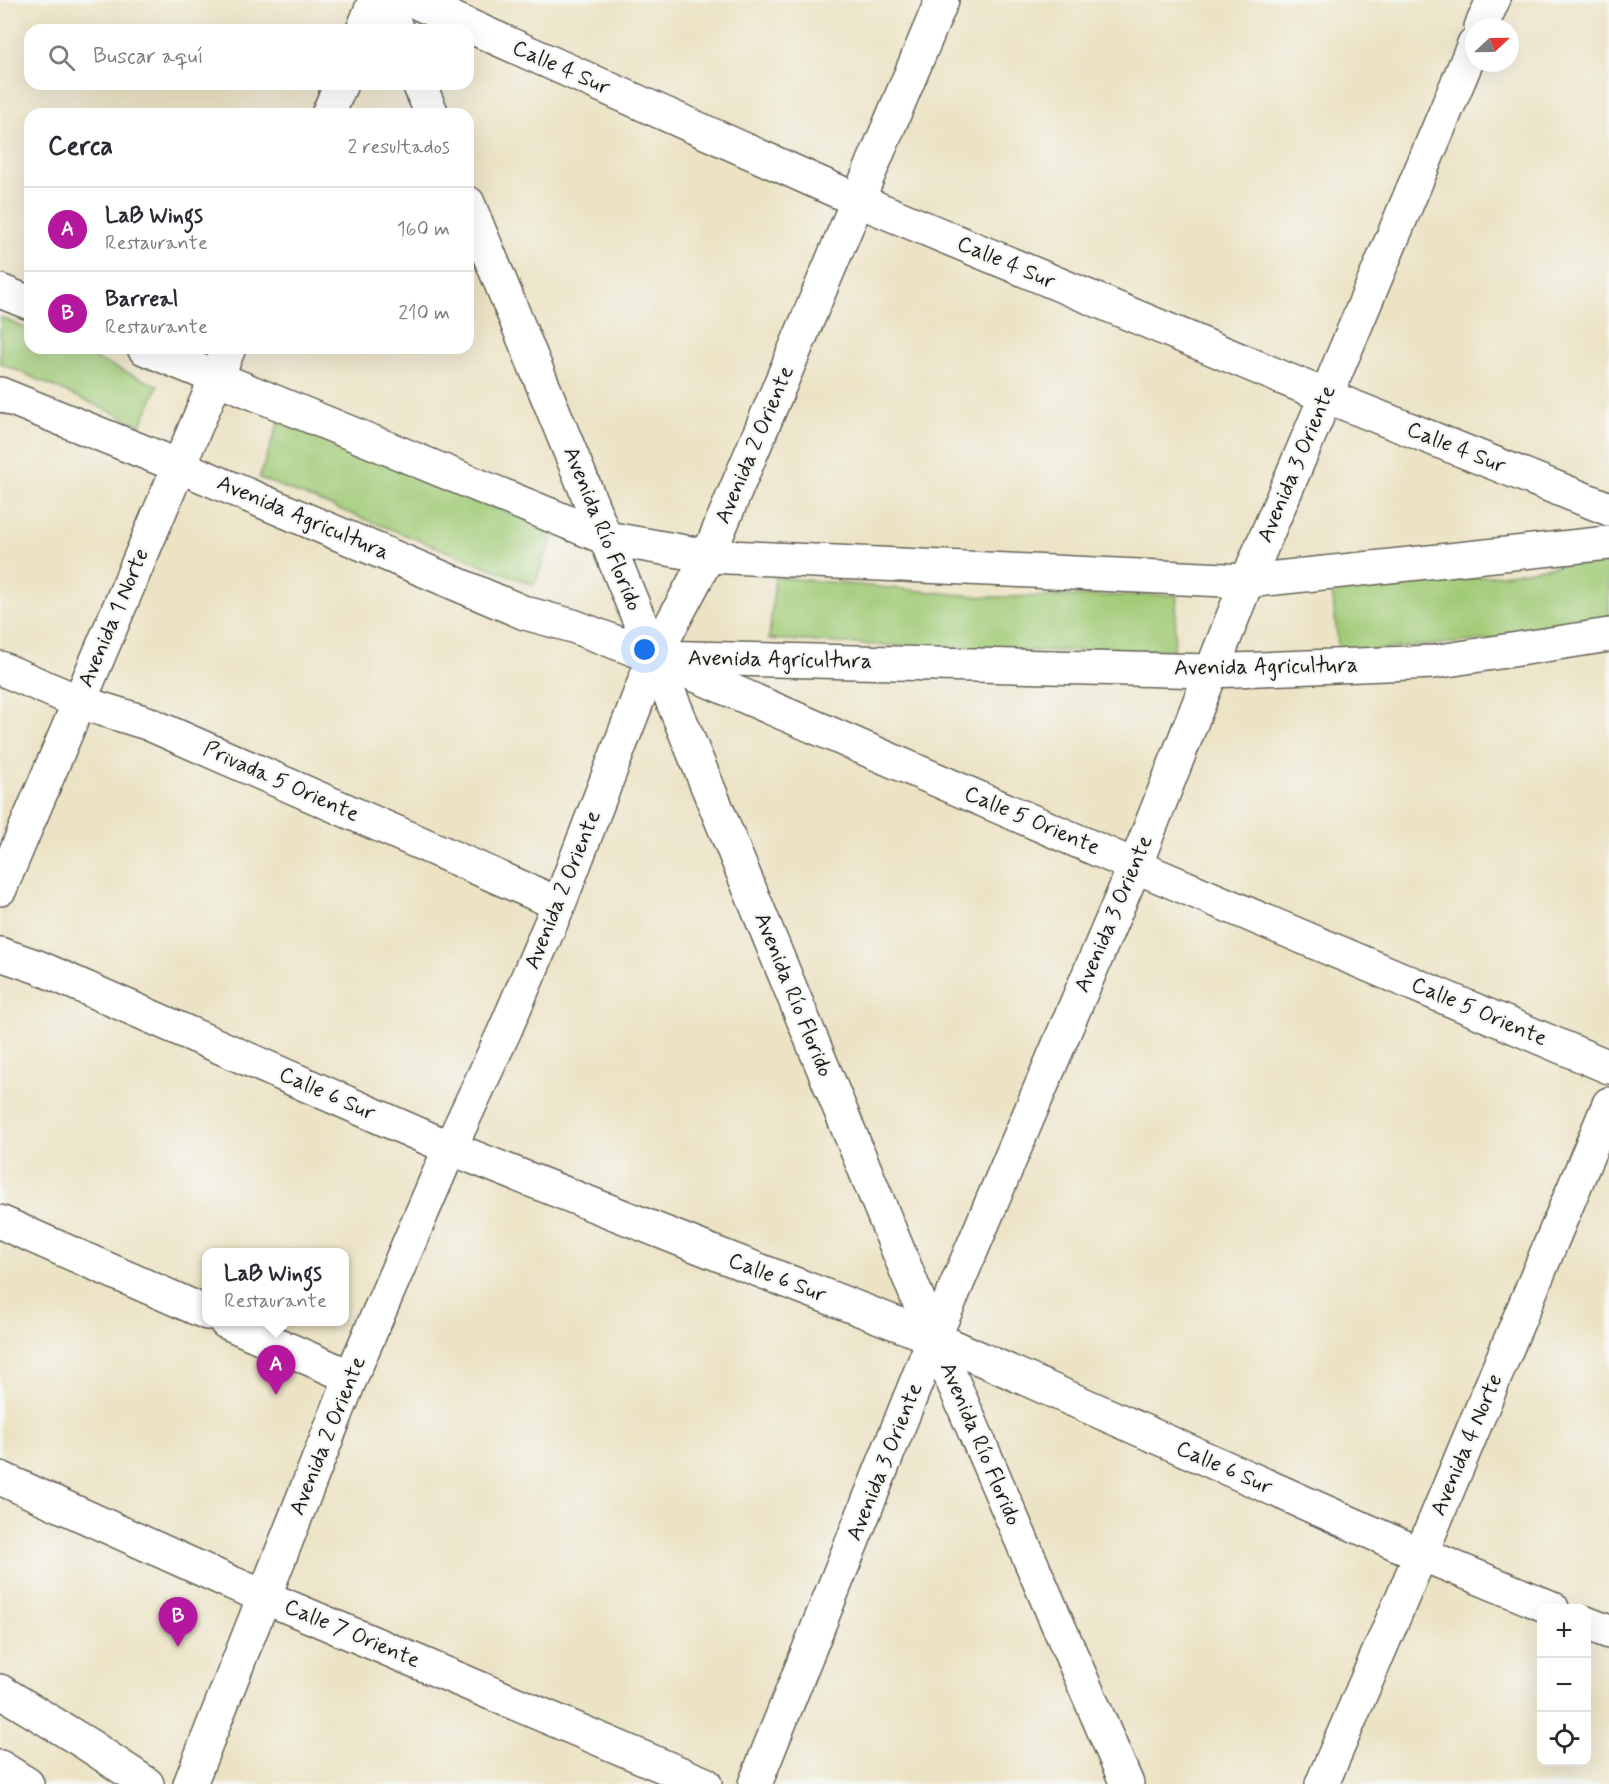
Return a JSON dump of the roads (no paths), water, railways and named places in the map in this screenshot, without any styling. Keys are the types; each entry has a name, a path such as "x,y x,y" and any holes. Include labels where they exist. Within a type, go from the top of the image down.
{"street":[{"path":"365,24 375,0"},
{"path":"385,0 395,24"},
{"name":"Calle 4 Sur","path":"411,0 465,24"},
{"name":"Avenida 2 Oriente","path":"190,1784 351,1377 559,904 654,657 708,556 942,0"},
{"path":"1485,18 1493,0"},
{"name":"Calle 4 Sur","path":"474,28 857,200 1326,396 1609,509"},
{"name":"Avenida 3 Oriente","path":"755,1784 934,1338 1136,866 1247,580 1465,65"},
{"path":"331,108 338,90"},
{"path":"422,90 429,108"},
{"name":"Avenida Río Florido","path":"474,218 934,1338 1127,1784"},
{"path":"0,291 24,301"},
{"path":"176,354 223,363 606,538 708,556 1247,580 1609,543"},
{"name":"Avenida 1 Norte","path":"0,889 223,363"},
{"name":"Avenida Agricultura","path":"0,394 179,466 525,613 573,626 654,657 1210,671 1434,663 1609,635"},
{"name":"Calle 5 Oriente","path":"654,657 1136,866 1609,1067"},
{"name":"Privada 5 Oriente","path":"0,668 79,702 147,723 559,904"},
{"name":"Calle 6 Sur","path":"0,954 49,972 450,1148 934,1338 1421,1554 1542,1604"},
{"name":"Avenida 4 Norte","path":"1322,1784 1609,1104"},
{"path":"0,1222 202,1311"},
{"path":"235,1326 351,1377"},
{"name":"Calle 7 Oriente","path":"0,1478 263,1596 705,1784"},
{"path":"1591,1625 1609,1632"},
{"path":"0,1691 147,1784"},
{"path":"0,1767 27,1784"}],"place":[{"name":"LaB Wings","path":"276,1395"},
{"name":"Barreal","path":"178,1647"}]}
